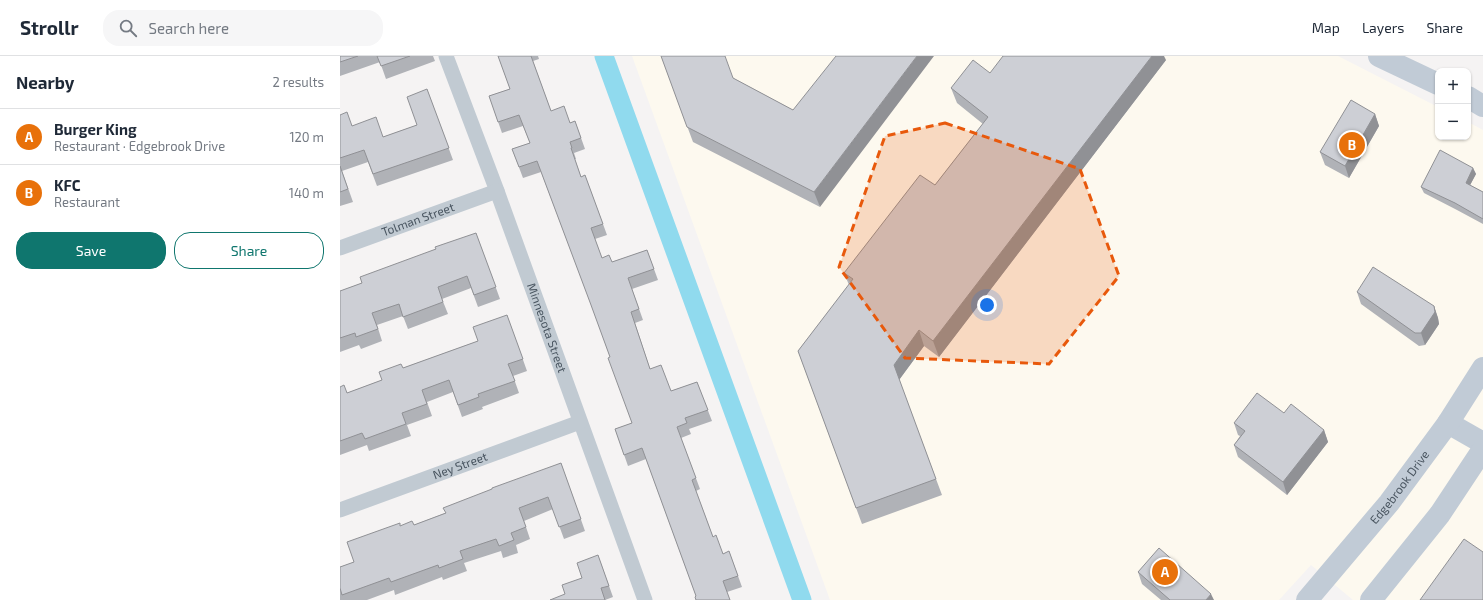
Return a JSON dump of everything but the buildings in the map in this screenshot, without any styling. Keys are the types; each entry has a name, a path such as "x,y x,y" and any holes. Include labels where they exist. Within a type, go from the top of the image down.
{"main road":[{"path":"1379,56 1435,83"},
{"path":"1471,99 1483,106"},
{"name":"Edgebrook Drive","path":"1307,600 1389,503 1448,423 1483,368"},
{"path":"1448,423 1483,443"},
{"path":"1371,600 1440,514 1483,449"}],"street":[{"name":"Minnesota Street","path":"446,56 497,191 645,600"},
{"name":"Tolman Street","path":"340,248 497,191"},
{"name":"Ney Street","path":"340,510 580,422"}],"highlighted area":[{"path":"945,123 1080,169 1119,276 1049,364 905,358 839,267 885,136"}],"shaded area":[{"path":"632,56 1338,56 1435,105 1435,140 1471,140 1471,124 1483,130 1483,600 1353,600 1311,565 1279,600 830,600"}],"waterway":[{"path":"604,56 802,600"}],"place":[{"name":"KFC","path":"1352,145"},
{"name":"Burger King","path":"1165,572"}]}
